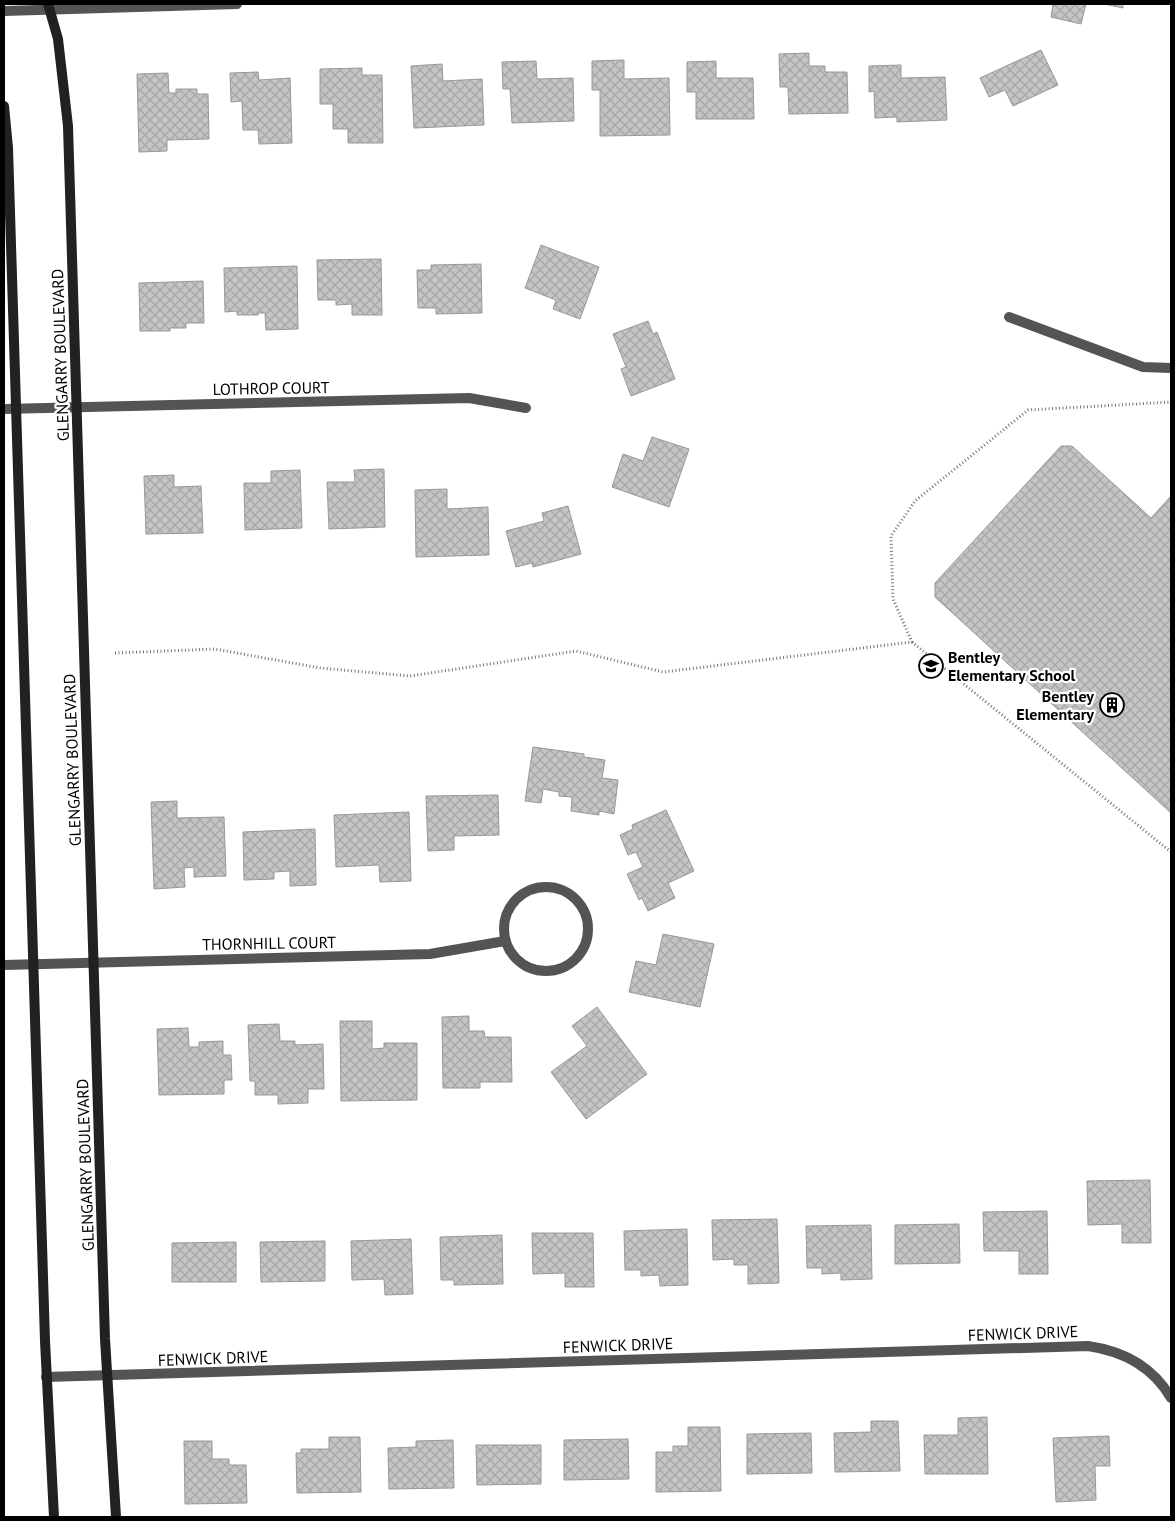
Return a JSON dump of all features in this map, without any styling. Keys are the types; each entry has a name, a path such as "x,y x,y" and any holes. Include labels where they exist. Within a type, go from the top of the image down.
{"street":[{"path":"4,10 49,7 236,4"},
{"name":"GLENGARRY BOULEVARD","path":"49,7 58,39 68,126 106,1376 116,1517"},
{"path":"4,106 8,148 46,1377 54,1517"},
{"path":"1009,317 1143,367 1171,368"},
{"name":"LOTHROP COURT","path":"4,410 469,398 526,408"},
{"path":"551,887 567,892 580,903 588,918 589,934 584,950 573,963 558,970 541,972 525,967 513,956 505,941 504,924 509,909 520,896 535,888 551,887"},
{"name":"THORNHILL COURT","path":"4,964 430,954 505,941"},
{"name":"FENWICK DRIVE","path":"46,1377 1088,1346 1122,1354 1129,1358 1150,1372 1171,1398"}],"path":[{"path":"1171,402 1028,410 915,501 891,536 892,599 912,642 1171,852"},
{"path":"115,653 214,649 320,668 410,676 576,651 663,672 912,642"}],"building":[{"path":"1053,4 1086,4 1081,24 1051,17"},
{"path":"1104,4 1123,4 1123,8"},
{"path":"1041,50 1058,85 1013,106 1005,90 989,97 980,78"},
{"path":"809,53 809,66 825,66 825,72 847,72 848,113 789,114 788,87 780,87 779,54"},
{"path":"624,60 624,79 669,78 670,135 600,136 600,90 592,90 592,61"},
{"path":"536,61 537,79 573,78 574,121 512,123 510,89 503,89 502,62"},
{"path":"716,61 716,78 753,78 754,119 696,119 696,92 687,92 687,62"},
{"path":"442,64 443,81 482,79 484,125 414,128 411,66"},
{"path":"901,65 901,78 945,77 947,120 897,122 897,117 875,118 874,91 869,92 869,66"},
{"path":"362,68 362,75 382,75 383,143 348,143 348,129 333,129 333,104 320,104 320,69"},
{"path":"258,72 259,80 290,78 292,143 259,144 258,130 243,130 242,101 231,102 230,73"},
{"path":"168,73 169,93 176,93 176,89 197,89 197,94 208,94 209,139 167,140 167,151 139,152 137,74"},
{"path":"541,245 599,267 580,319 553,309 556,300 525,288"},
{"path":"381,259 382,315 352,315 352,304 336,305 336,300 318,300 317,260"},
{"path":"481,264 482,313 436,314 436,308 418,308 417,270 431,270 431,265"},
{"path":"297,266 298,329 266,330 265,313 237,315 237,311 225,312 224,268"},
{"path":"203,281 204,323 186,323 186,328 170,328 170,331 140,331 139,283"},
{"path":"648,321 653,334 657,332 675,379 631,396 621,369 626,367 613,334"},
{"path":"652,437 689,449 669,507 612,487 623,454 643,461"},
{"name":"Bentley Elementary","path":"1061,446 1072,446 1151,518 1171,496 1171,813 935,597 935,583"},
{"path":"384,469 385,527 329,529 327,482 355,482 354,470"},
{"path":"300,470 302,528 245,530 244,483 271,483 271,471"},
{"path":"174,475 174,487 201,486 203,533 146,534 144,476"},
{"path":"447,489 447,509 488,507 489,555 416,557 415,490"},
{"path":"568,506 581,554 533,567 532,563 516,567 506,531 544,521 542,513"},
{"path":"533,747 584,754 584,757 605,760 602,778 618,780 614,814 599,811 599,815 571,811 572,797 559,796 559,792 543,789 541,803 525,801"},
{"path":"498,795 499,835 454,836 454,850 428,851 426,796"},
{"path":"177,801 177,818 224,817 226,876 194,877 194,867 184,868 185,887 154,889 151,802"},
{"path":"666,810 694,871 668,883 675,898 648,911 642,898 639,900 627,874 643,867 636,852 628,855 620,835 633,829 632,825"},
{"path":"409,812 411,881 380,882 379,865 336,867 334,815"},
{"path":"315,829 316,885 290,886 290,871 274,872 274,879 244,880 243,832"},
{"path":"663,934 714,944 700,1007 629,992 636,961 656,965"},
{"path":"597,1007 647,1074 586,1119 551,1072 587,1046 572,1026"},
{"path":"469,1016 469,1031 484,1031 485,1037 511,1037 512,1082 480,1082 480,1088 443,1088 442,1017"},
{"path":"340,1021 372,1021 372,1049 384,1048 384,1043 417,1043 417,1100 341,1101"},
{"path":"279,1024 280,1041 295,1041 295,1045 323,1044 324,1089 308,1089 308,1103 278,1104 278,1095 255,1095 255,1081 250,1081 248,1025"},
{"path":"188,1028 189,1047 199,1047 199,1042 223,1041 223,1055 231,1055 232,1080 224,1080 224,1094 159,1095 157,1029"},
{"path":"1150,1180 1151,1243 1122,1243 1122,1224 1088,1225 1087,1181"},
{"path":"1047,1211 1048,1274 1019,1274 1019,1251 984,1251 983,1212"},
{"path":"777,1219 779,1283 748,1284 748,1265 734,1265 734,1259 713,1260 712,1220"},
{"path":"959,1224 960,1263 895,1264 895,1225"},
{"path":"871,1225 872,1279 841,1280 841,1273 822,1274 822,1268 807,1268 806,1226"},
{"path":"687,1229 688,1285 660,1286 659,1275 641,1276 641,1270 625,1270 624,1231"},
{"path":"532,1233 593,1233 594,1287 565,1287 565,1273 533,1274"},
{"path":"502,1235 503,1284 454,1285 454,1280 441,1280 440,1237"},
{"path":"411,1239 413,1294 385,1295 384,1279 352,1280 351,1241"},
{"path":"325,1241 325,1281 261,1282 260,1242"},
{"path":"236,1242 236,1282 172,1282 172,1243"},
{"path":"987,1417 988,1474 925,1474 924,1435 958,1435 958,1418"},
{"path":"871,1421 898,1421 900,1471 835,1472 834,1433 871,1432"},
{"path":"688,1427 720,1427 721,1491 656,1492 656,1452 673,1452 673,1446 688,1446"},
{"path":"811,1433 812,1473 747,1474 747,1434"},
{"path":"1109,1436 1110,1466 1095,1466 1096,1500 1056,1502 1053,1438"},
{"path":"329,1437 360,1437 361,1492 297,1493 296,1453 301,1453 301,1449 329,1449"},
{"path":"628,1439 629,1479 564,1480 564,1440"},
{"path":"453,1440 454,1488 389,1489 388,1448 416,1447 416,1441"},
{"path":"184,1441 212,1441 212,1459 229,1459 229,1465 246,1465 247,1503 185,1504"},
{"path":"476,1445 541,1445 541,1484 477,1485"}],"place":[{"name":"Bentley Elementary School","path":"931,666"},
{"name":"Bentley Elementary","path":"1112,705"}]}
